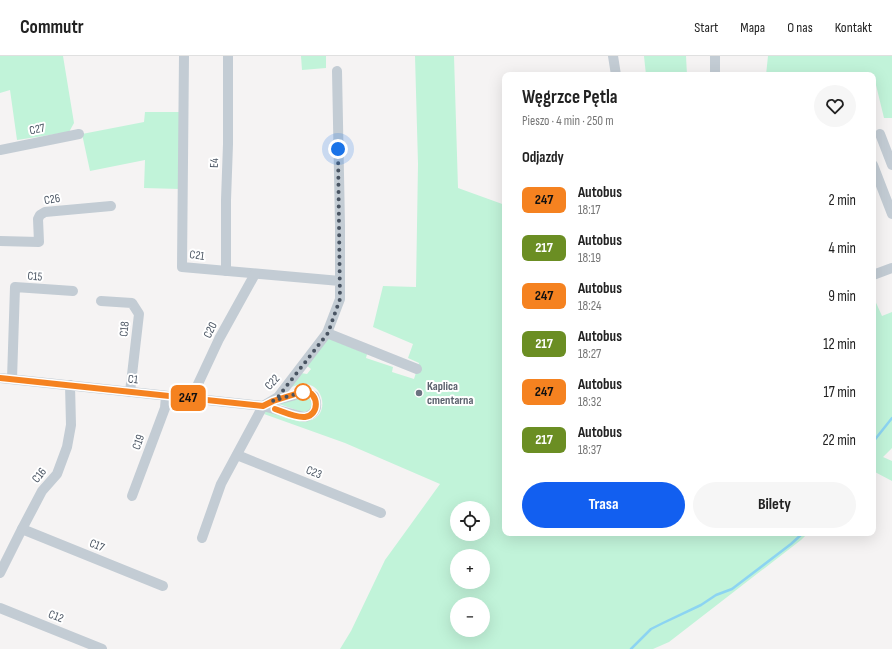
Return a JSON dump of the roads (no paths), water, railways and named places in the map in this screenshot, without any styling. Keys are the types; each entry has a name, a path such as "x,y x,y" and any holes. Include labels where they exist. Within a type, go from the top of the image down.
{"street":[{"name":"C21","path":"184,56 182,267 340,281"},
{"name":"E4","path":"226,271 228,56"},
{"path":"613,56 616,72"},
{"path":"715,56 715,72"},
{"path":"337,71 340,299 328,333 417,369"},
{"name":"C27","path":"0,150 79,134"},
{"path":"880,134 892,165"},
{"path":"876,173 892,214"},
{"name":"C26","path":"0,241 39,242 38,219 40,215 45,212 111,206"},
{"path":"876,274 892,268"},
{"name":"C20","path":"191,399 219,339 254,274"},
{"name":"C15","path":"12,379 15,288 73,291"},
{"name":"C18","path":"101,301 132,303 139,314 130,392"},
{"name":"C22","path":"202,538 221,484 263,406 278,397 328,333"},
{"name":"C1","path":"0,378 263,406 304,417 310,416 317,406 314,396 307,392 273,401"},
{"name":"C16","path":"0,573 42,491 57,474 67,447 71,425 70,385"},
{"name":"C19","path":"132,496 165,408 166,396"},
{"name":"C23","path":"237,455 381,513"},
{"name":"C17","path":"22,529 163,586"},
{"name":"C12","path":"0,608 102,649"}],"waterway":[{"path":"876,438 892,418"},
{"path":"631,649 651,629 701,605 716,595 732,589 800,536"}],"place":[{"name":"Kaplica cmentarna","path":"419,393"}]}
